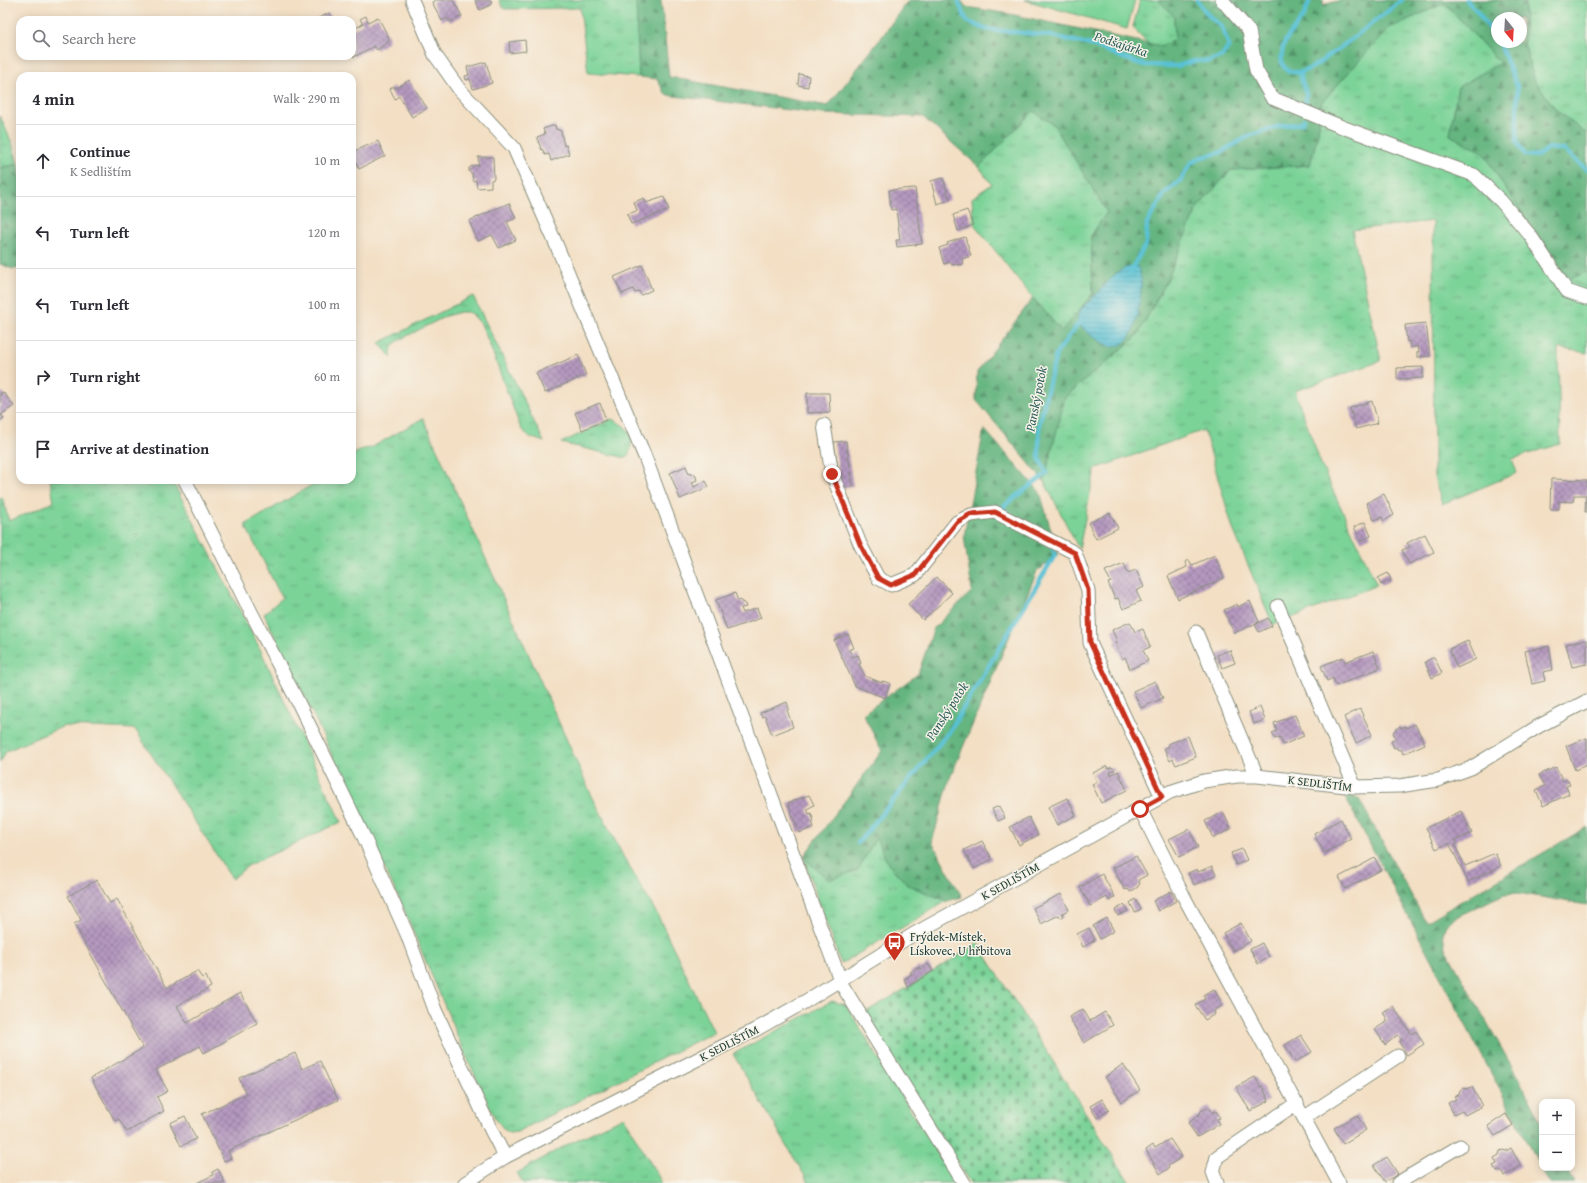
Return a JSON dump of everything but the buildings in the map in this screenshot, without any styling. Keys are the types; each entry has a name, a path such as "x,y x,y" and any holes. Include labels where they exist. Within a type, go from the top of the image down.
{"street":[{"path":"412,0 435,55 459,89 514,148 645,457 840,981 964,1183"},
{"path":"1222,0 1249,31 1256,70 1272,98 1342,127 1474,175 1501,201 1530,234 1567,291 1587,298"},
{"path":"824,424 832,474 860,544 878,578 891,585 915,575 957,522 971,514 995,512 1075,553 1088,590 1090,642 1162,797"},
{"path":"187,484 364,835 407,934 435,1010 505,1157"},
{"path":"1278,606 1355,787"},
{"path":"1196,632 1257,776"},
{"name":"K SEDLIŠTÍM","path":"465,1183 505,1157 755,1030 840,981 914,934 1180,788 1204,781 1237,776 1257,776 1355,787 1415,784 1438,780 1461,772 1480,762 1540,726 1587,701"},
{"path":"1140,809 1184,898 1339,1183"},
{"path":"1305,1118 1398,1056"},
{"path":"1217,1183 1213,1172 1217,1157 1296,1103"},
{"path":"1398,1183 1460,1146"}],"green space":[{"path":"499,0 636,0 639,77 588,73 580,8 504,9"},
{"path":"636,0 661,0 669,77 828,106 881,38 905,4 910,0 961,0 966,7 1010,14 1160,46 1175,40 1174,16 1158,0 1323,0 1323,5 1341,0 1525,0 1525,12 1491,12 1491,48 1525,48 1534,80 1557,111 1585,133 1587,132 1587,272 1568,280 1504,186 1484,153 1450,135 1458,87 1500,63 1445,3 1389,28 1321,103 1318,133 1310,165 1231,170 1197,208 1167,280 1137,336 1065,397 1044,481 976,400 977,372 1033,298 1062,332 1093,293 1091,236 1107,212 1054,125 1033,111 979,167 923,117 822,114 666,95 657,79 639,77"},
{"path":"1025,0 1135,0 1127,29"},
{"path":"1140,0 1158,0 1174,16 1175,40 1160,46 1147,43 1133,27"},
{"path":"1525,0 1587,0 1587,132 1585,133 1557,111 1534,80 1525,48 1527,48 1527,12 1525,12"},
{"path":"1445,3 1500,63 1458,87 1450,135 1484,153 1504,186 1568,280 1587,287 1587,353 1558,348 1560,444 1512,459 1517,473 1442,504 1434,477 1433,221 1352,230 1381,361 1295,391 1322,467 1377,585 1273,625 1233,529 1204,430 1095,469 1079,549 1044,481 1065,397 1137,336 1167,280 1197,208 1231,170 1310,165 1318,133 1321,103 1389,28"},
{"path":"1033,111 1054,125 1107,212 1091,236 1093,293 1062,332 974,224 972,198 992,184 979,167"},
{"path":"0,116 12,143 16,157 16,164 0,168"},
{"path":"16,164 16,269 13,269 0,264 0,168"},
{"path":"1587,272 1587,287 1568,280"},
{"path":"473,296 544,442 530,437 521,429 481,324 472,314 460,312 446,316 401,339 392,347 392,358 379,343"},
{"path":"423,418 590,792 623,856 657,914 714,1032 517,1132 509,1133 495,1118 462,1047 403,907 304,695 264,614 282,598 245,525 313,484 356,484 356,453 363,449 371,448"},
{"path":"612,419 629,431 632,443 626,458 561,443"},
{"path":"984,429 1040,492 1058,555 1037,571 950,778 932,842 962,897 947,901 908,885 888,864 876,838 858,870 829,880 803,857 882,751 863,714 918,674 934,628 972,591 964,536"},
{"path":"51,484 174,484 260,649 341,822 249,865 232,879 135,729 64,726 6,751 0,763 0,498 2,497 9,521 54,502"},
{"path":"1344,795 1359,799 1426,922 1587,827 1587,905 1518,893 1504,894 1454,918 1446,925 1443,932 1445,948 1520,1081 1539,1118 1539,1164"},
{"path":"876,837 888,864 908,885 947,901 841,964 803,857 829,880"},
{"path":"978,943 1130,1183 970,1183 864,1013 917,982"},
{"path":"832,1001 846,1005 955,1183 809,1183 733,1054"},
{"path":"624,1117 662,1183 523,1183 517,1173 570,1143"},
{"path":"1543,1171 1568,1171 1574,1183 1550,1183"}],"water":[{"path":"1137,266 1141,275 1141,294 1135,324 1126,341 1120,345 1111,347 1095,338 1081,327 1078,322 1078,315 1083,307 1118,272 1129,267"}],"waterway":[{"name":"Podšajárka","path":"958,0 967,21 985,29 1053,36 1095,46 1144,65 1178,66 1194,61 1209,61 1222,56 1229,46 1222,27 1208,15 1197,0"},
{"name":"Podšajárka","path":"1310,0 1303,17 1290,34 1283,48 1283,64 1289,71 1303,71 1316,65 1402,0"},
{"name":"Podšajárka","path":"1466,0 1476,10 1491,31"},
{"name":"Podšajárka","path":"1501,48 1517,86 1517,142 1525,155 1537,156 1549,148 1564,150 1587,170"},
{"name":"Panský potok","path":"1299,73 1306,93 1305,107"},
{"name":"Panský potok","path":"1130,271 1146,244 1147,223 1165,193 1180,181 1191,163 1202,157 1219,153 1249,136 1280,126 1302,123 1304,119"},
{"name":"Panský potok","path":"1006,511 1001,508 1047,473 1039,458 1039,425 1056,354 1081,320"},
{"name":"Panský potok","path":"858,843 949,732 1055,555 1052,545"}],"place":[{"name":"Frýdek-Místek, Lískovec, U hřbitova","path":"895,962"}],"route":[{"path":"832,474 860,544 878,578 891,585 915,575 957,522 971,514 995,512 1075,553 1088,590 1090,642 1162,797 1140,809"}]}
